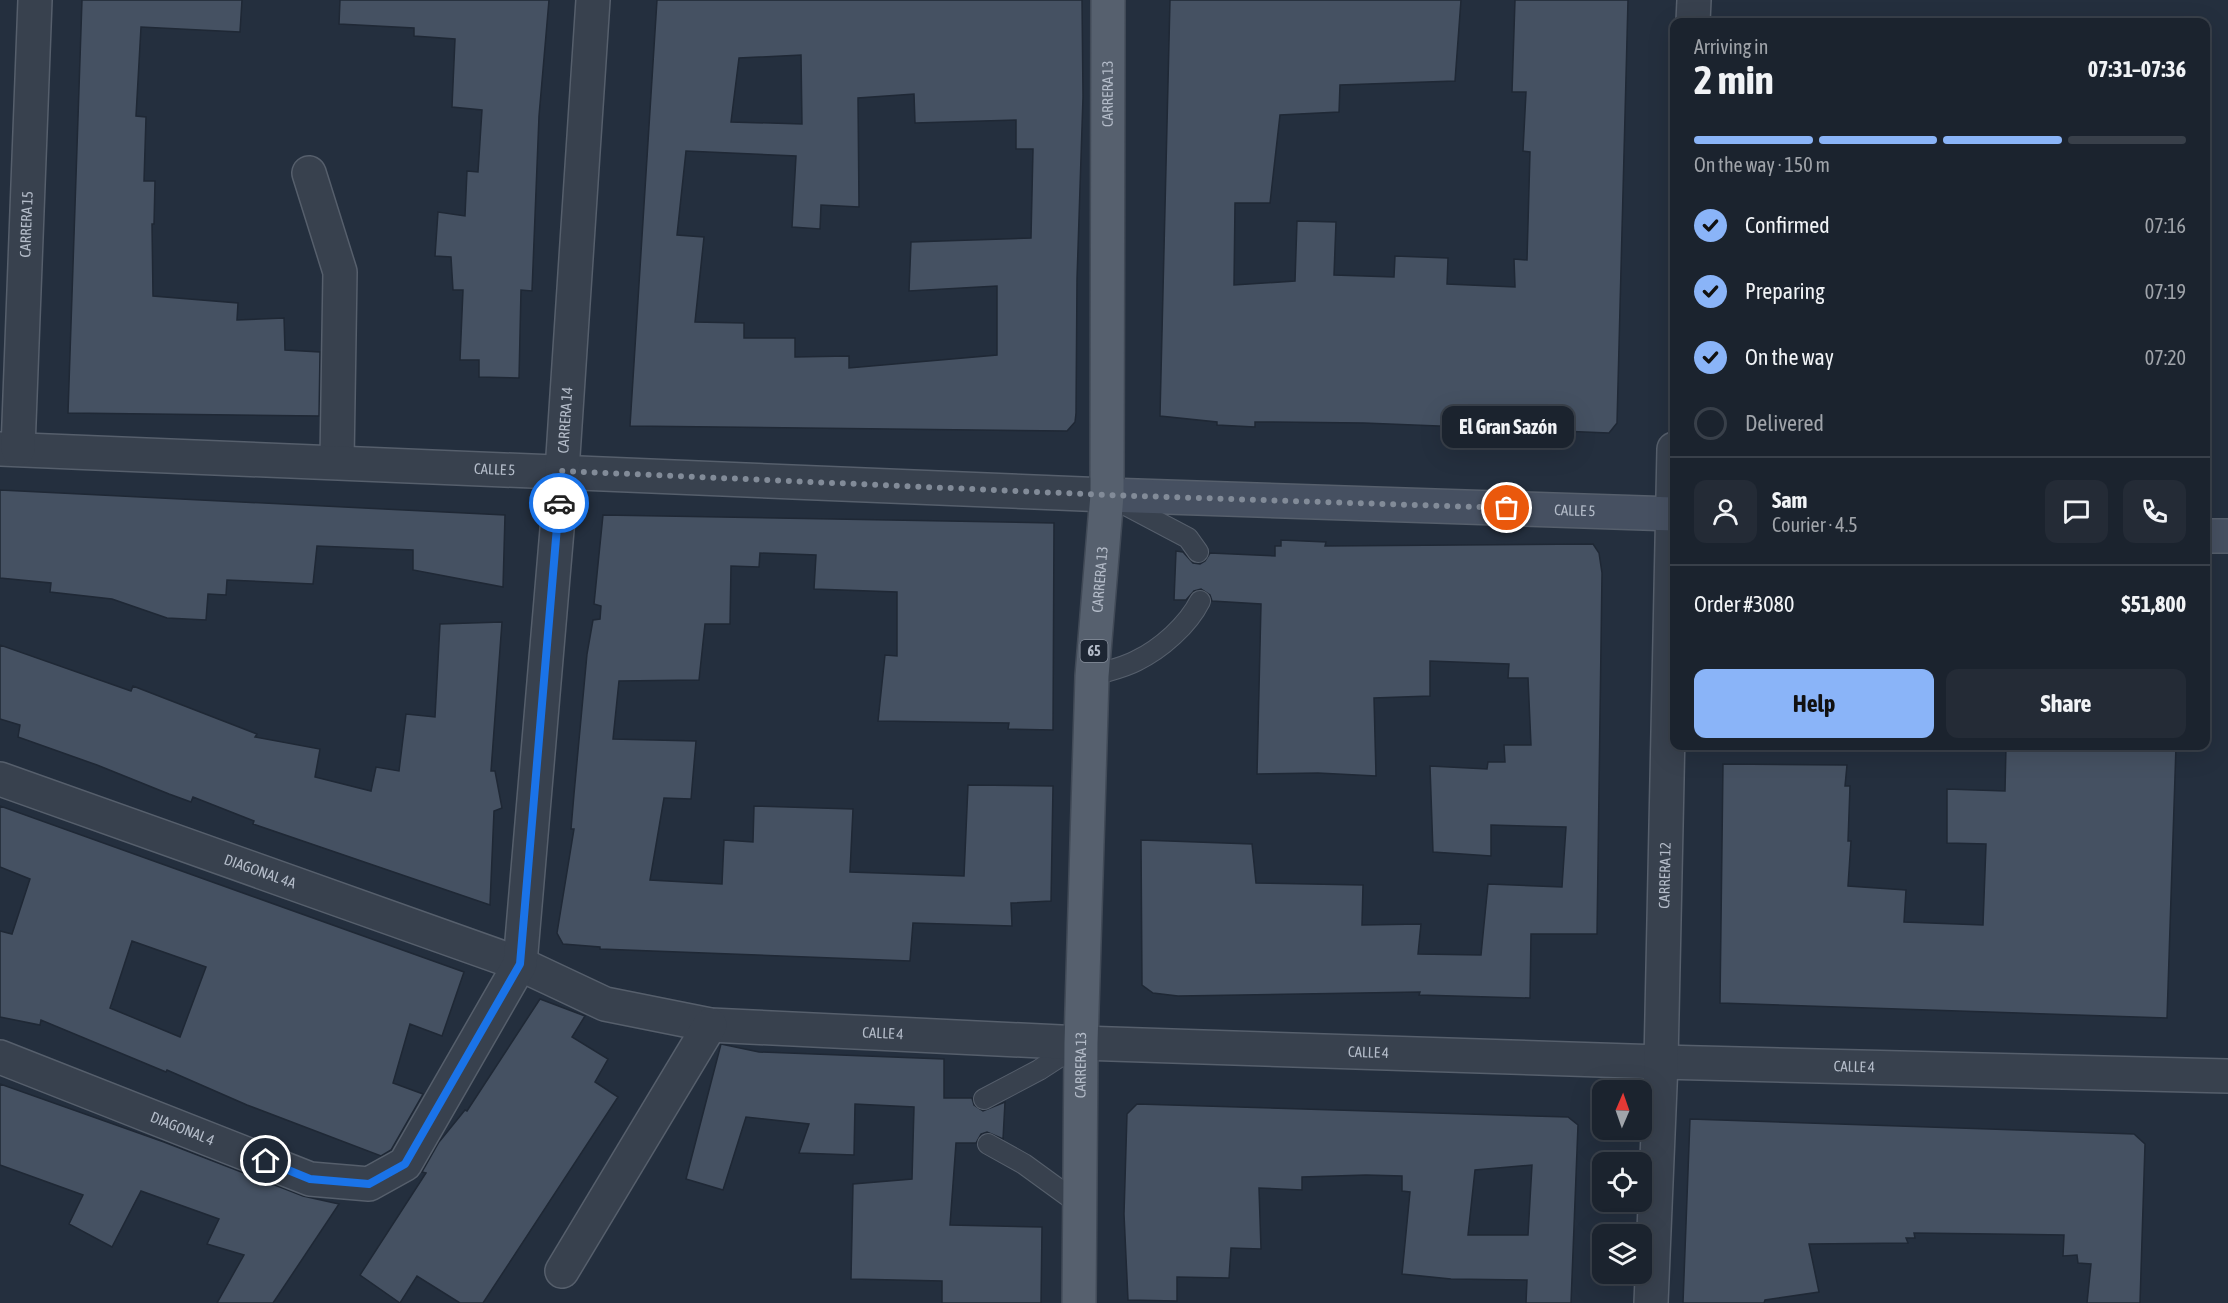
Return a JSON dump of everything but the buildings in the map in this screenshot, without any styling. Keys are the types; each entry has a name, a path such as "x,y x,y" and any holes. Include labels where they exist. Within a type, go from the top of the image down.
{"main road":[{"name":"CARRERA 13","path":"1079,1303 1081,1042 1092,676 1107,495 1108,0"}],"street":[{"name":"CARRERA 15","path":"9,449 35,0"},
{"name":"CARRERA 14","path":"369,1184 405,1164 520,964 562,471 593,0"},
{"path":"1693,18 1694,0"},
{"path":"309,172 340,272 337,461"},
{"name":"CALLE 5","path":"9,449 1107,495 1670,514"},
{"path":"2210,536 2228,536"},
{"name":"CARRERA 12","path":"1651,1303 1661,1062 1670,651"},
{"name":"DIAGONAL 4A","path":"0,779 520,964"},
{"name":"CALLE 4","path":"520,964 605,1004 710,1025 1081,1042 1661,1062 2228,1076"},
{"path":"562,1271 710,1025"},
{"name":"DIAGONAL 4","path":"0,1057 310,1179 369,1184"}],"lane":[{"path":"1107,495 1188,538 1198,552"},
{"path":"1092,676 1137,661 1180,628 1193,614 1200,601"},
{"path":"984,1099 1039,1070 1081,1042"},
{"path":"988,1144 1024,1164 1079,1204"}],"way so far":[{"path":"559,503 562,471 1107,495 1507,508"}],"place":[{"name":"El Gran Sazón","path":"1507,508"}],"route":[{"path":"266,1161 310,1179 369,1184 405,1164 520,964 559,503"}]}
